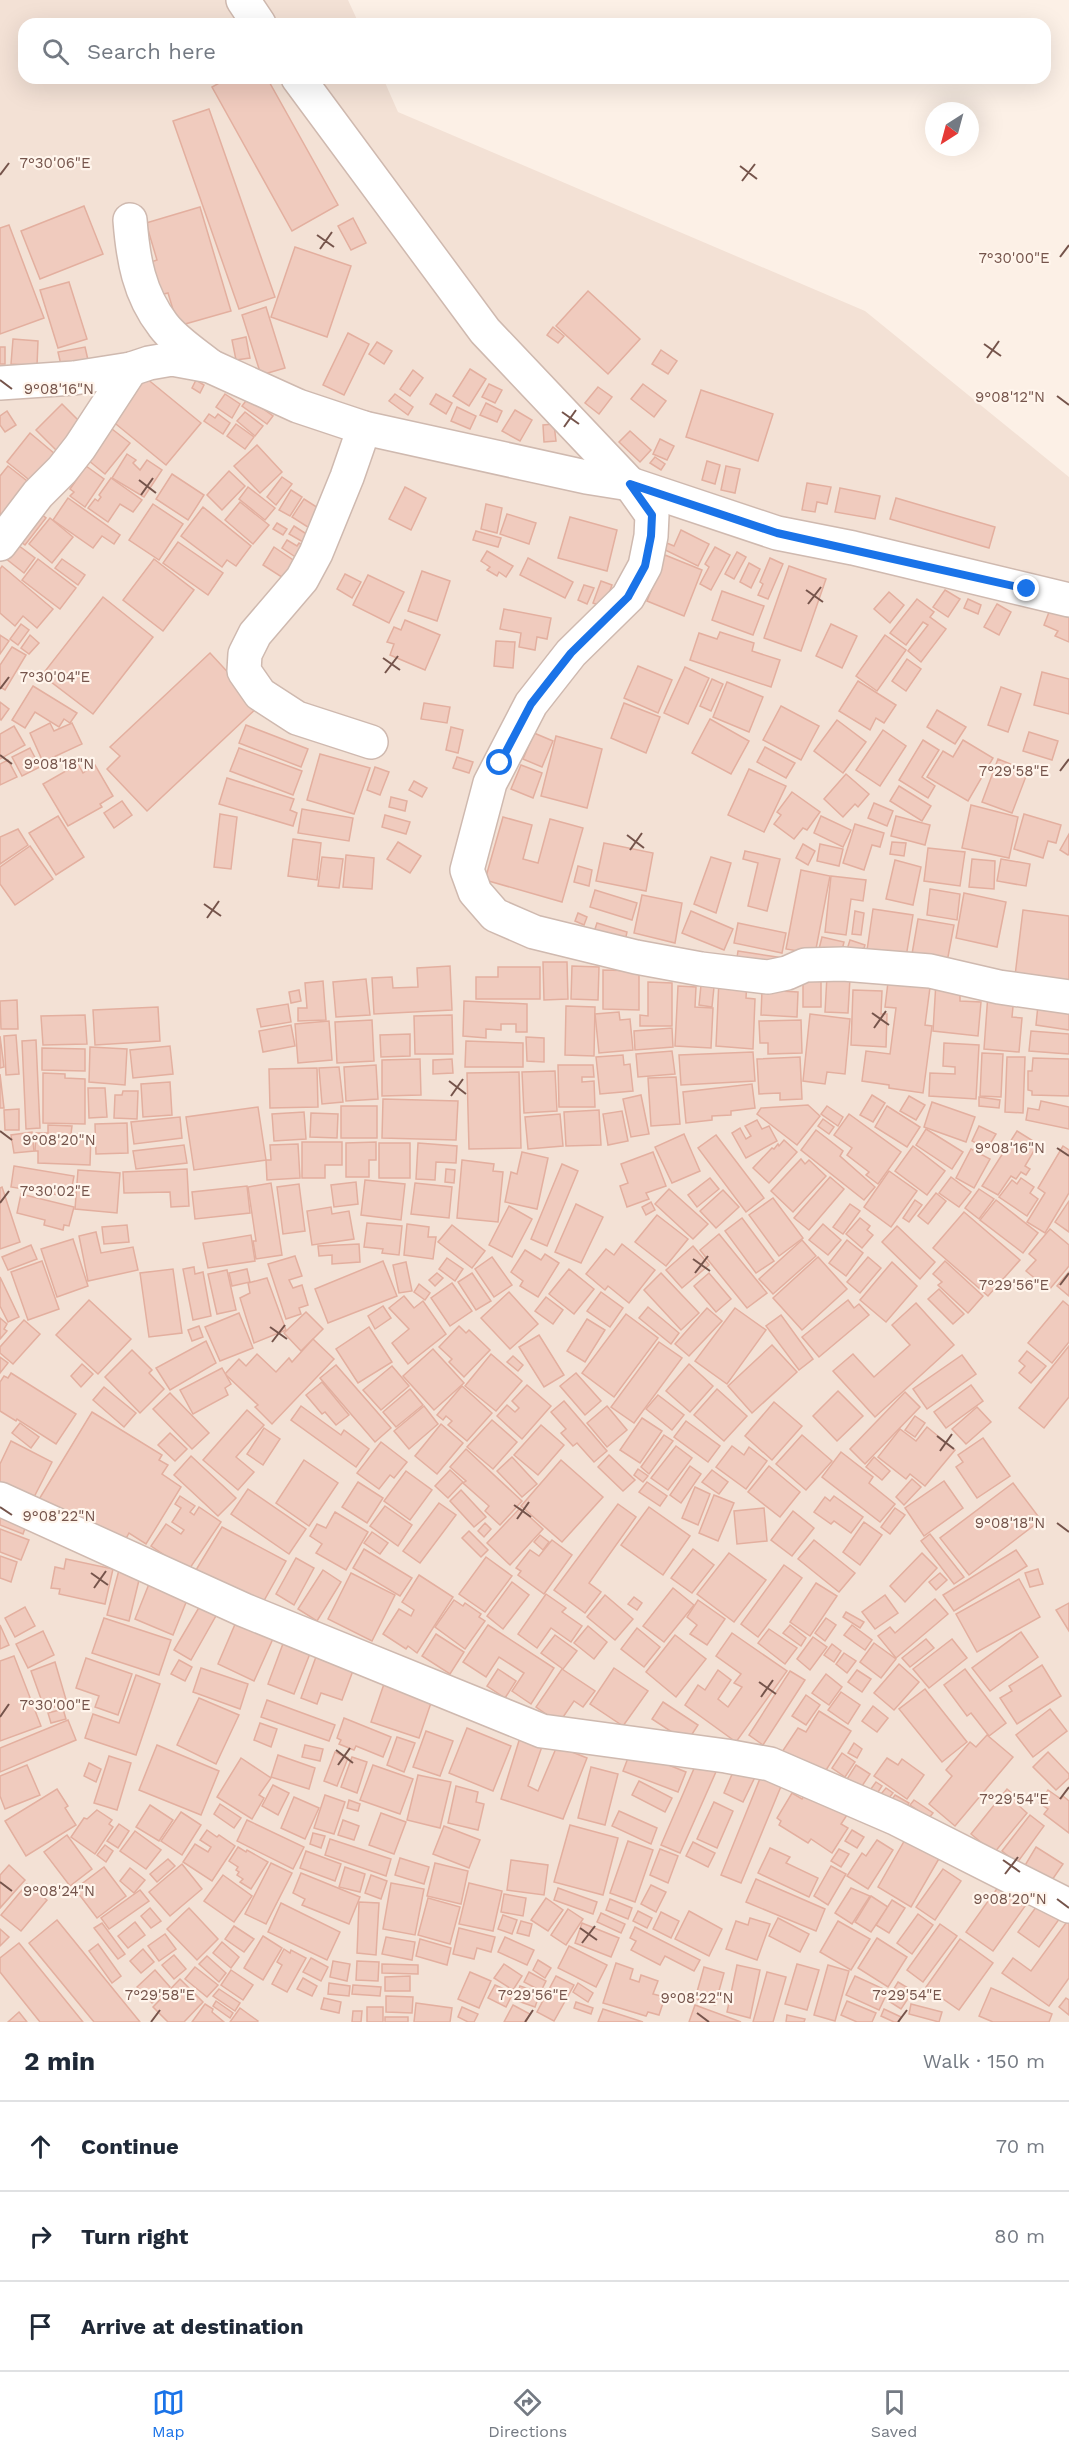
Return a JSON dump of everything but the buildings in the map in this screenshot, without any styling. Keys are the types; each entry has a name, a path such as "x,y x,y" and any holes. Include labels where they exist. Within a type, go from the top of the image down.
{"street":[{"path":"243,0 255,18"},
{"path":"302,84 485,331 630,484 652,515 651,536 645,566 628,597 571,653 531,704 490,783 467,870 475,892 495,915 534,932 636,957 701,969 768,977 787,973 805,965 843,964 930,971 999,987 1069,997"},
{"path":"130,220 134,262 146,296 164,326 210,366"},
{"path":"0,383 74,378 132,369 148,363 172,359 210,366 298,406 364,428 586,477 630,484 777,533 1069,600"},
{"path":"0,544 38,494 62,470 80,447 132,369"},
{"path":"364,428 316,553 302,579 255,634 245,654 244,671 260,694 297,718 371,741"},
{"path":"0,1499 244,1610 542,1731 770,1764 895,1818 1069,1906"}],"shaded area":[{"path":"0,0 348,0 356,18 18,18 18,84 386,84 398,112 865,311 1069,477 1069,2022 0,2022"}],"route":[{"path":"500,763 531,704 571,653 605,617 628,597 645,566 651,536 652,515 630,484 777,533 1027,589"}]}
